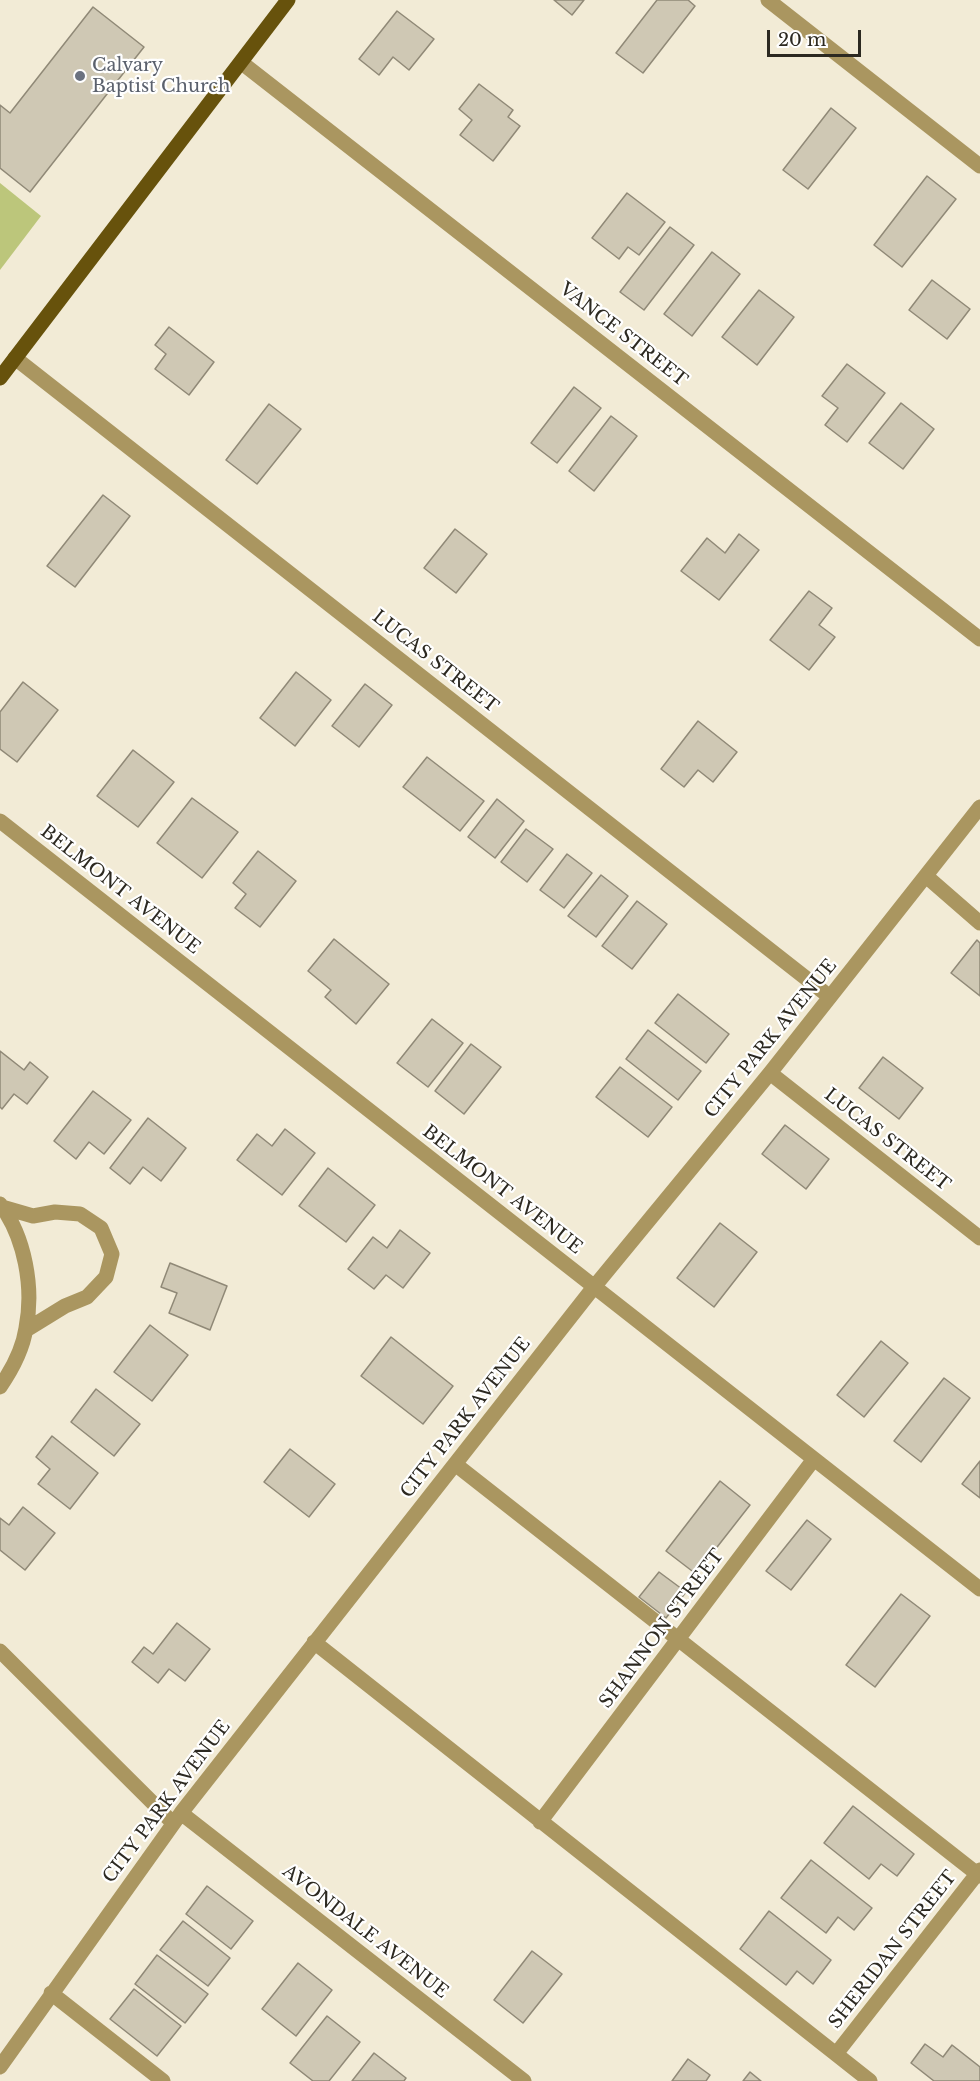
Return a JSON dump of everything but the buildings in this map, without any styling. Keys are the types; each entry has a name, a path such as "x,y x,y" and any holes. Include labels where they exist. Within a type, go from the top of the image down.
{"main road":[{"path":"0,378 288,0"}],"street":[{"path":"768,0 980,166"},
{"name":"VANCE STREET","path":"242,63 980,639"},
{"name":"LUCAS STREET","path":"15,358 830,997"},
{"name":"CITY PARK AVENUE","path":"0,2067 177,1818 594,1287 770,1072 980,807"},
{"name":"BELMONT AVENUE","path":"0,821 980,1589"},
{"path":"926,876 980,923"},
{"name":"LUCAS STREET","path":"770,1072 980,1238"},
{"path":"0,1387 17,1355 26,1330 29,1301 26,1270 18,1237 1,1205"},
{"path":"1,1205 33,1216 55,1212 80,1214 101,1228 112,1254 106,1277 87,1297 64,1306 26,1330"},
{"name":"SHANNON STREET","path":"540,1822 814,1459"},
{"path":"455,1464 979,1874"},
{"path":"314,1642 870,2081"},
{"name":"AVONDALE AVENUE","path":"0,1651 177,1818 524,2081"},
{"name":"SHERIDAN STREET","path":"836,2054 979,1874"},
{"path":"51,1994 163,2081"}],"green space":[{"path":"0,183 41,216 0,270"}],"place":[{"name":"Calvary Baptist Church","path":"80,76"}]}
